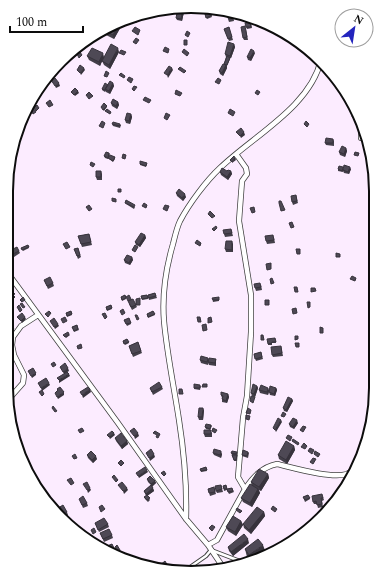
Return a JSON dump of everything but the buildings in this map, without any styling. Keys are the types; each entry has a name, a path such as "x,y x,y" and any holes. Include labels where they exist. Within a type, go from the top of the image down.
{"street":[{"path":"186,519 184,460 164,320 166,274 171,249 180,222 203,187 219,168 286,113 305,93 319,68"},
{"path":"236,154 246,168 246,174 242,181 239,222 251,295 251,332 247,396 242,418 238,477 245,489"},
{"path":"13,280 118,423 186,519 208,545 220,563"},
{"path":"13,336 22,326 38,315"},
{"path":"13,350 24,375 23,383 13,393"},
{"path":"208,545 217,540 245,489 253,478 259,472 271,465 277,464 339,476 347,474"}],"lane":[{"path":"192,566 206,556 211,550 237,560"}]}
